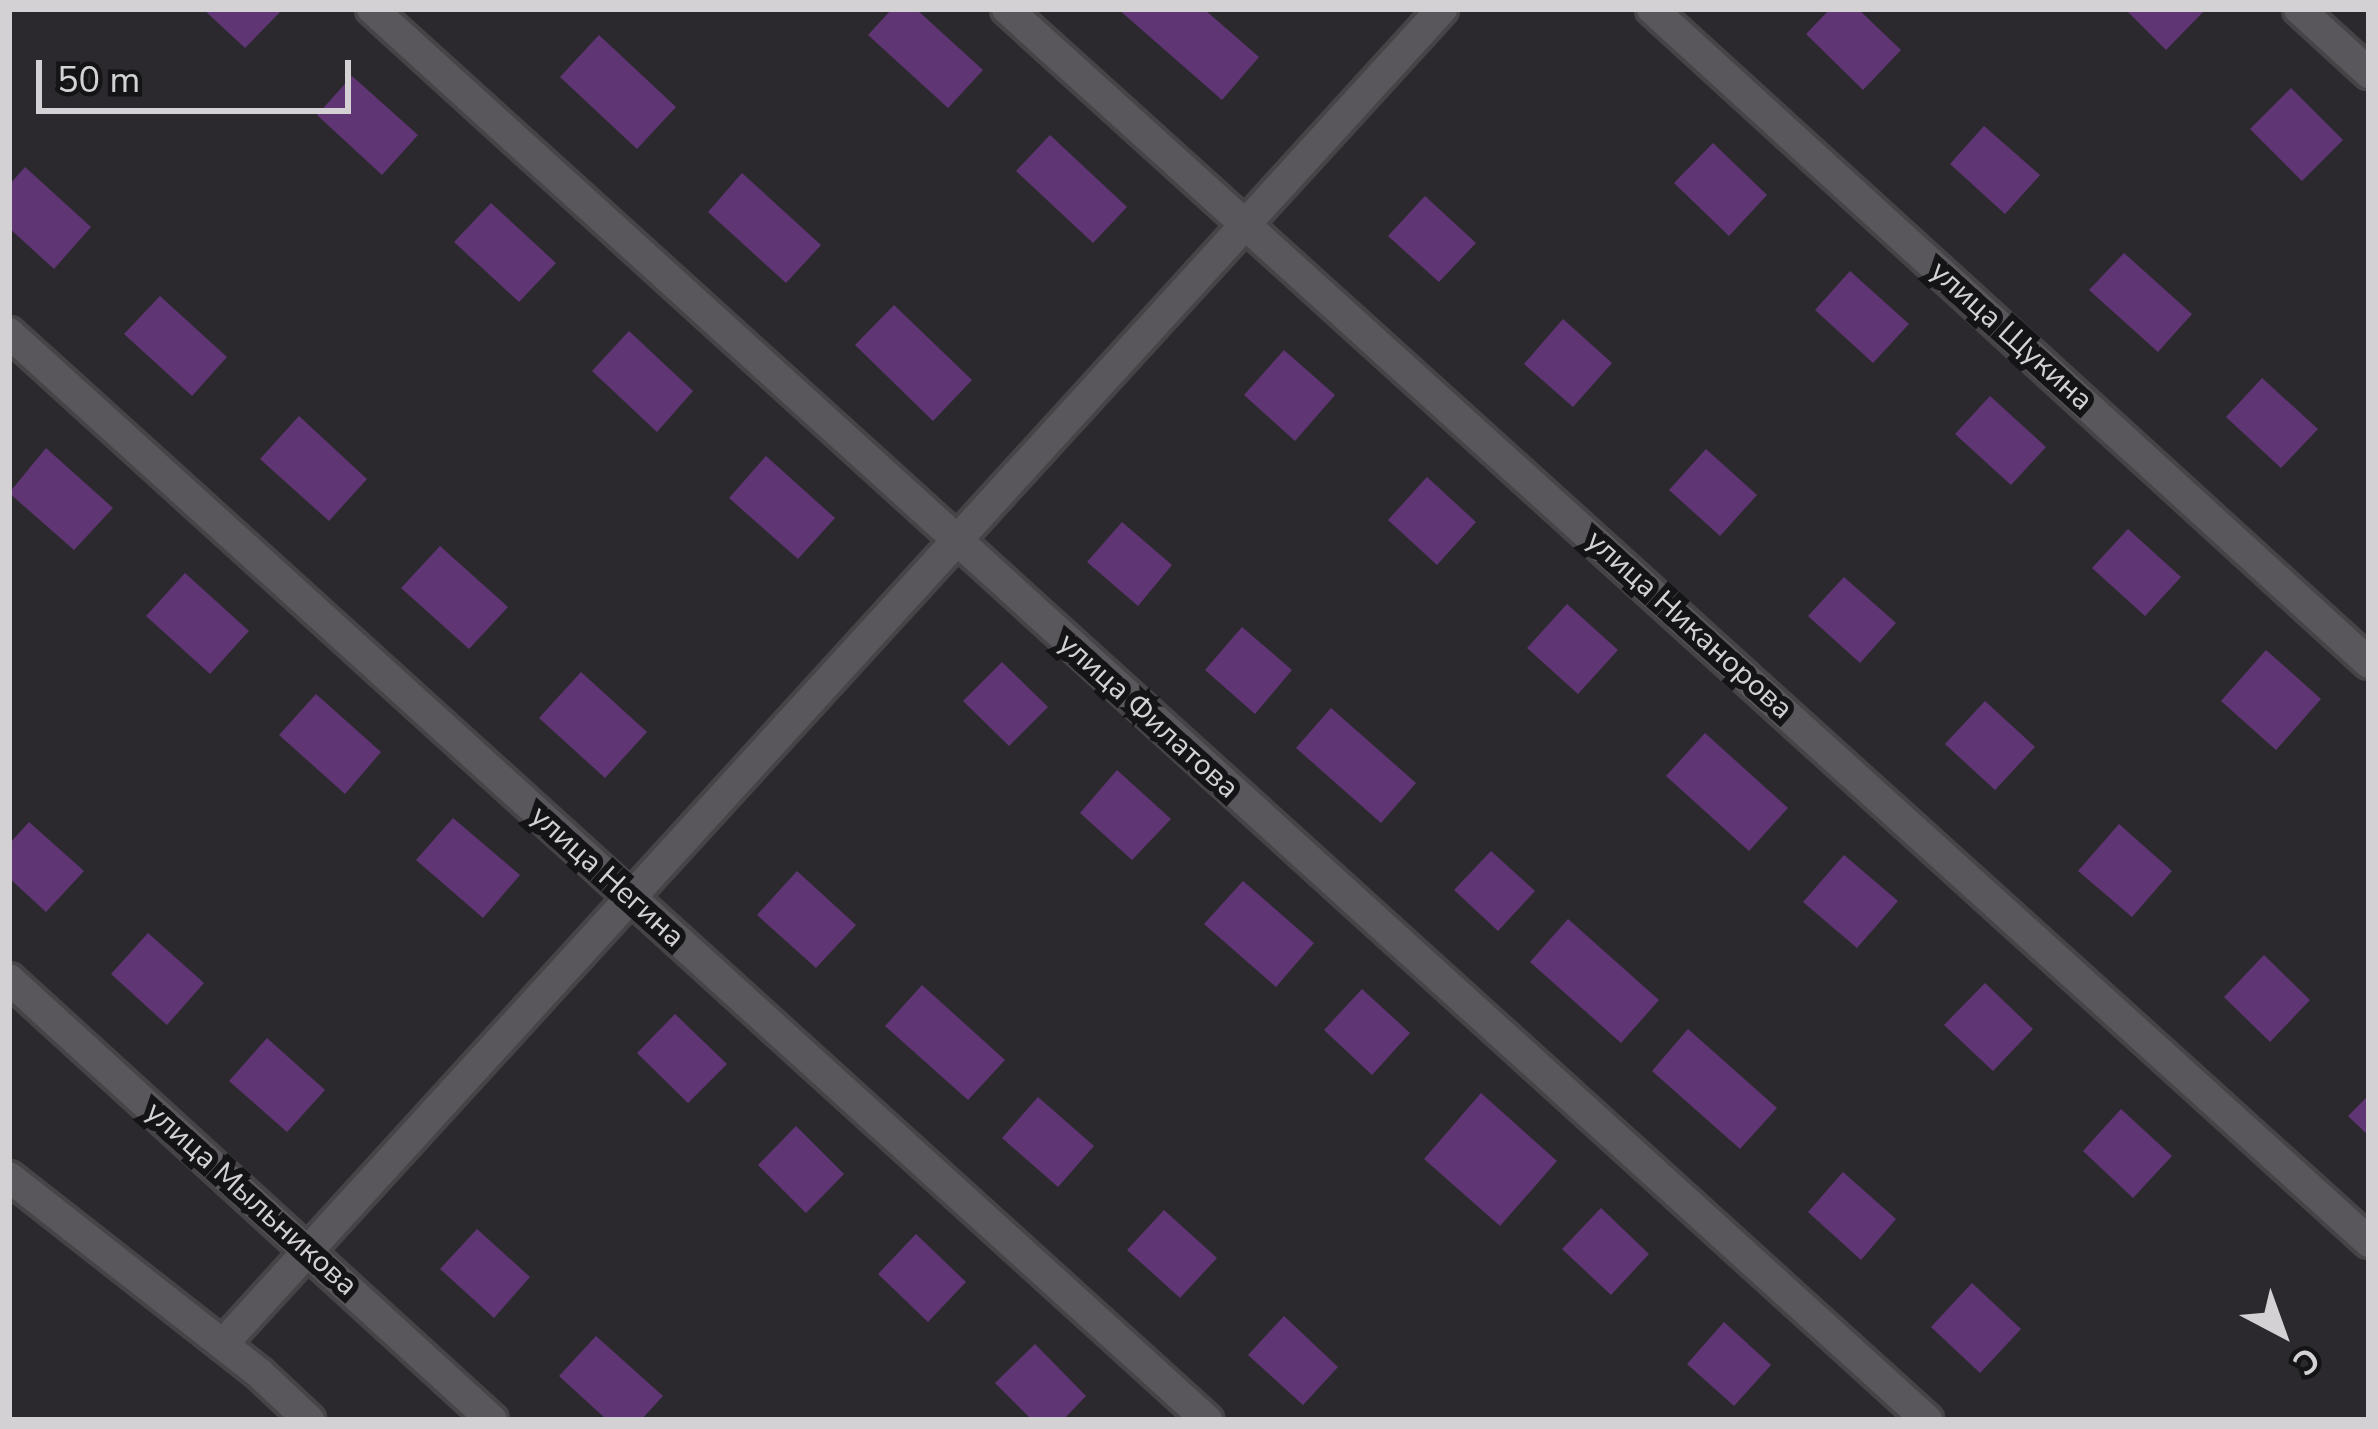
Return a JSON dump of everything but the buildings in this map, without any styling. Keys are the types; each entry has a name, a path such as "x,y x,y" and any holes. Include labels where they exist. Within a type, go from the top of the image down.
{"street":[{"name":"улица Филатова","path":"372,9 1928,1420"},
{"name":"улица Никанорова","path":"1007,9 2369,1242"},
{"path":"223,1344 1442,9"},
{"name":"улица Щукина","path":"1652,9 2369,663"},
{"path":"2299,9 2369,73"},
{"name":"улица Негина","path":"9,333 1207,1420"},
{"name":"улица Мыльникова","path":"9,979 492,1420"},
{"path":"9,1177 223,1344 309,1420"}]}
